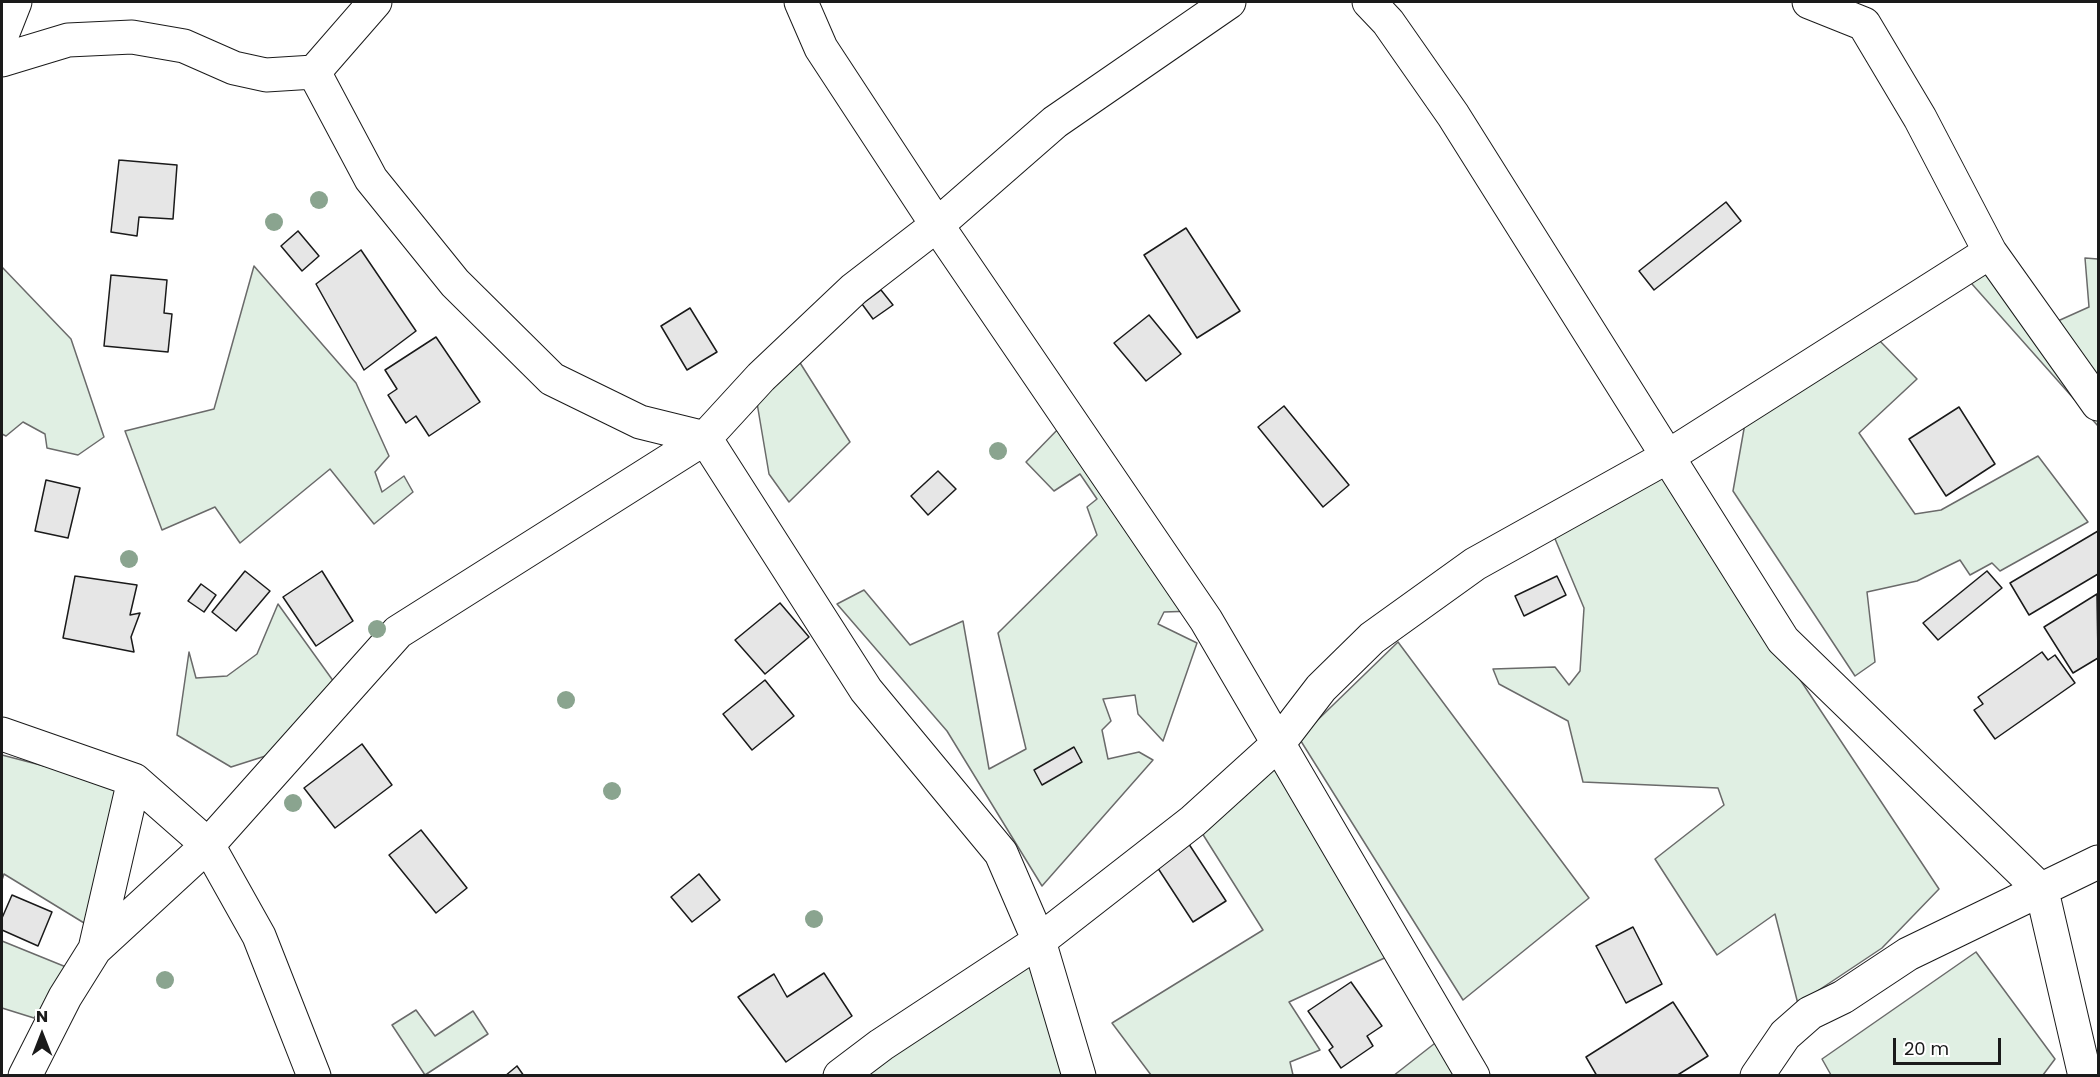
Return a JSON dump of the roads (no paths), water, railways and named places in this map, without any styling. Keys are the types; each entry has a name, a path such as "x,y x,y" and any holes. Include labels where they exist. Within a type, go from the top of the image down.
{"street":[{"path":"2,35 15,2"},
{"path":"2,60 68,40 132,37 184,46 234,68 266,75 314,72 375,2"},
{"path":"801,2 821,48 937,225 1206,620 1473,1076"},
{"path":"26,1076 65,996 94,949 208,845 398,632 705,438 760,377 854,289 937,225 1055,122 1228,2"},
{"path":"1370,2 1388,22 1453,115 1783,640 2042,891 2085,1076"},
{"path":"1809,2 1864,24 1920,118 1990,252 2098,404"},
{"path":"314,72 371,179 455,283 552,379 640,422 705,438 866,690 1001,853 1039,941 1079,1076"},
{"path":"840,1076 881,1045 1039,941 1193,821 1278,744 1322,688 1372,638 1475,564 1667,457 1990,252"},
{"path":"2,734 134,780 208,845 259,936 314,1076"},
{"path":"94,949 134,780"},
{"path":"1757,1076 1785,1035 1810,1013 1843,996 1908,954 2098,862"}]}
